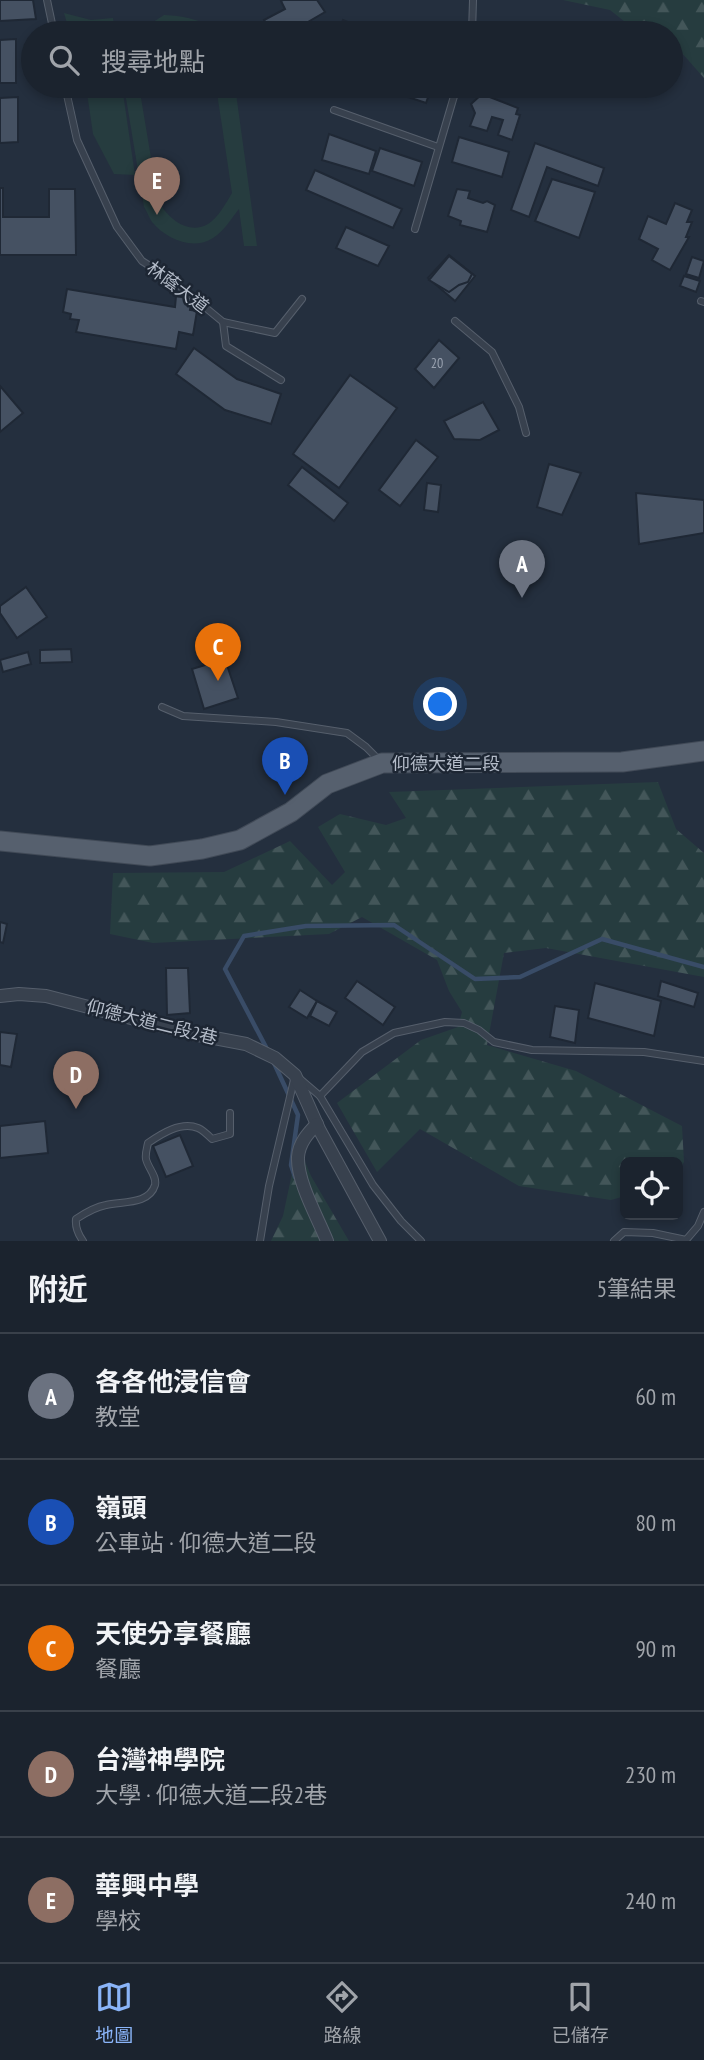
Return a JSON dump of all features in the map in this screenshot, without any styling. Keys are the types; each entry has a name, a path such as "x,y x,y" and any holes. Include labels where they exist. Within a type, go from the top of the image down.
{"main road":[{"name":"仰德大道二段","path":"0,841 150,856 202,849 240,840 291,812 327,784 382,763 622,762 704,751"}],"street":[{"name":"仰德大道二段2巷","path":"0,996 46,996 193,1034 246,1044 275,1058 295,1074"},
{"path":"295,1074 351,1191 380,1241"},
{"path":"317,1124 305,1136 298,1157 302,1181 327,1241"}],"lane":[{"path":"47,0 51,21"},
{"path":"472,21 473,0"},
{"name":"林蔭大道","path":"68,98 77,140 117,227 142,261 172,279 223,322 275,333 302,299"},
{"path":"415,229 453,98"},
{"path":"334,110 438,147"},
{"path":"455,321 492,352 519,407 526,433"},
{"path":"223,322 226,346 281,380"},
{"path":"162,707 183,716 276,722 347,733 382,763"},
{"path":"320,1096 362,1052 373,1045 394,1033 445,1022 464,1023 479,1030 494,1042 532,1050 644,1052 704,1061"},
{"path":"260,1241 269,1186 295,1074 320,1096 373,1185 401,1221 421,1241"},
{"path":"83,1241 77,1234 76,1219 105,1205 139,1200 149,1195 155,1186 155,1179 145,1157 148,1143 183,1126 198,1128 212,1139 230,1134 230,1113"},
{"path":"614,1241 624,1232 653,1233 686,1240 698,1226 704,1212"}],"green space":[{"path":"563,0 704,0 704,78 683,54 683,21 624,21 610,10"},
{"path":"64,13 91,20 113,18 113,21 66,21"},
{"path":"164,15 200,21 155,21"},
{"path":"88,98 124,98 135,175 114,174 93,134"},
{"path":"126,98 141,98 158,200 166,213 178,223 193,228 212,221 232,193 218,98 237,98 257,246 244,246 239,209 213,238 205,242 189,243 172,238 158,228 144,207"},
{"path":"658,782 676,829 704,853 704,977 546,948 504,953 487,1045 576,1071 682,1126 684,1162 683,1164 683,1157 620,1157 620,1197 611,1200 519,1186 420,1129 377,1172 337,1103 421,1040 458,1027 462,1012 449,991 437,960 362,917 329,934 153,943 110,934 113,873 224,872 290,841 332,885 345,872 318,827 340,814 386,825 406,818 389,792"},
{"path":"298,1145 311,1176 349,1241 271,1241 283,1216"}],"building":[{"path":"0,0 33,0 36,19 0,21"},
{"path":"317,0 325,12 310,21 265,21 285,9 281,1"},
{"path":"16,39 16,83 0,83 0,40"},
{"path":"18,97 18,142 0,143 0,98"},
{"path":"411,98 428,98 426,103"},
{"path":"478,98 492,98 518,108 516,114 520,115 512,140 498,135 503,120 492,117 487,131 470,126 475,113 471,104"},
{"path":"329,134 376,151 369,174 322,160"},
{"path":"459,137 509,152 502,177 452,162"},
{"path":"535,143 604,168 598,186 547,167 529,217 511,210"},
{"path":"380,148 422,162 414,186 372,171"},
{"path":"315,170 402,209 393,228 306,190"},
{"path":"552,179 595,192 579,238 535,221"},
{"path":"0,188 3,188 3,217 49,217 49,189 75,189 76,255 0,255"},
{"path":"457,189 470,191 468,198 495,205 487,232 460,225 461,221 448,216"},
{"path":"675,203 692,210 687,222 692,222 686,237 689,237 670,270 652,260 658,249 639,239 648,216 666,224"},
{"path":"346,227 389,246 378,266 336,248"},
{"path":"449,255 475,276 455,301 428,278"},
{"path":"449,256 472,274 468,282 449,292 429,280"},
{"path":"692,257 704,261 699,278 686,274"},
{"path":"684,276 700,281 696,292 680,286"},
{"path":"67,289 175,307 176,296 192,299 190,310 197,311 193,335 179,332 176,349 76,332 79,320 70,319 71,314 63,312"},
{"path":"439,340 459,358 434,388 415,369"},
{"path":"194,348 237,379 281,394 271,424 225,410 176,374"},
{"path":"350,375 397,408 339,488 293,454"},
{"path":"0,386 23,413 0,432"},
{"path":"483,402 499,430 480,440 454,439 444,421"},
{"path":"416,440 438,457 400,506 379,490"},
{"path":"549,464 581,473 562,515 537,507"},
{"path":"302,467 348,503 334,521 288,485"},
{"path":"427,483 441,485 438,512 424,510"},
{"path":"636,493 704,500 704,533 639,544"},
{"path":"26,587 47,617 17,638 0,613 0,606"},
{"path":"71,649 72,662 40,663 40,650"},
{"path":"28,652 31,664 3,672 0,660"},
{"path":"225,659 238,698 204,709 192,669"},
{"path":"0,922 7,924 3,943 0,942"},
{"path":"166,968 188,968 190,1013 167,1015"},
{"path":"357,981 395,1007 383,1025 345,998"},
{"path":"661,981 698,993 694,1007 658,996"},
{"path":"595,983 661,1001 654,1036 588,1018"},
{"path":"300,990 317,1001 307,1018 289,1007"},
{"path":"317,1001 337,1012 329,1026 310,1016"},
{"path":"555,1006 579,1010 575,1043 550,1037"},
{"path":"0,1032 17,1034 11,1067 0,1065"},
{"path":"45,1121 48,1153 0,1158 0,1126"},
{"path":"180,1135 193,1166 166,1177 153,1146"}],"waterway":[{"path":"267,1049 225,969 244,936 306,926 394,925 475,979 520,977 602,939 704,967"},
{"path":"274,1063 298,1115 291,1165 295,1177"}],"place":[{"name":"華興中學","path":"157,215"},
{"name":"各各他浸信會","path":"522,598"},
{"name":"天使分享餐廳","path":"218,681"},
{"name":"嶺頭","path":"285,795"},
{"name":"台灣神學院","path":"76,1109"}]}
